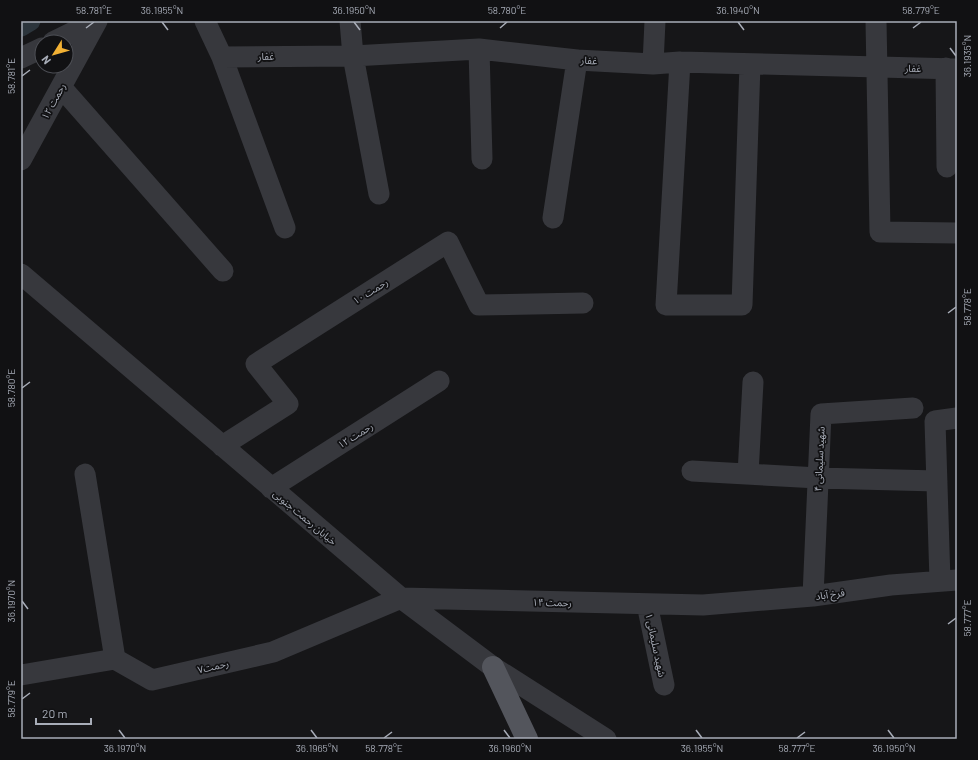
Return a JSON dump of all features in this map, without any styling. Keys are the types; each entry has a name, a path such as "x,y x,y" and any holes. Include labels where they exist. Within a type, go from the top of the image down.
{"main road":[{"path":"493,667 527,739"}],"street":[{"path":"70,34 97,21"},
{"name":"رحمت ۱۲","path":"21,160 97,21"},
{"path":"205,21 222,56 285,228"},
{"path":"350,21 353,56 379,194"},
{"path":"653,64 655,21"},
{"path":"876,21 880,232 957,233"},
{"path":"479,49 482,158"},
{"name":"غفار","path":"222,56 353,56 479,49 577,60 653,64 680,62 952,69"},
{"path":"21,58 34,52"},
{"path":"553,218 577,60"},
{"path":"680,62 666,305 742,305 750,64"},
{"path":"946,167 952,69"},
{"path":"61,87 223,271"},
{"name":"رحمت ۱۰","path":"222,446 288,404 256,364 448,242 479,305 583,303"},
{"name":"خیابان رحمت جنوبی","path":"21,274 401,598 493,667 606,739"},
{"name":"رحمت ۱۲","path":"271,488 439,381"},
{"path":"748,474 753,382"},
{"name":"شهید سلیمانی ۴","path":"813,596 821,414 913,408"},
{"path":"949,581 937,481 935,421 957,418"},
{"path":"692,471 818,478 937,481"},
{"path":"21,675 115,659 85,474"},
{"name":"فرخ آباد","path":"703,606 813,596 891,585 949,581"},
{"name":"رحمت۷","path":"115,659 152,680 273,652 401,598"},
{"name":"رحمت ۱۴","path":"401,598 703,606"},
{"name":"شهید سلیمانی ۱","path":"647,604 664,686"}],"waterway":[{"path":"21,27 31,21"}]}
